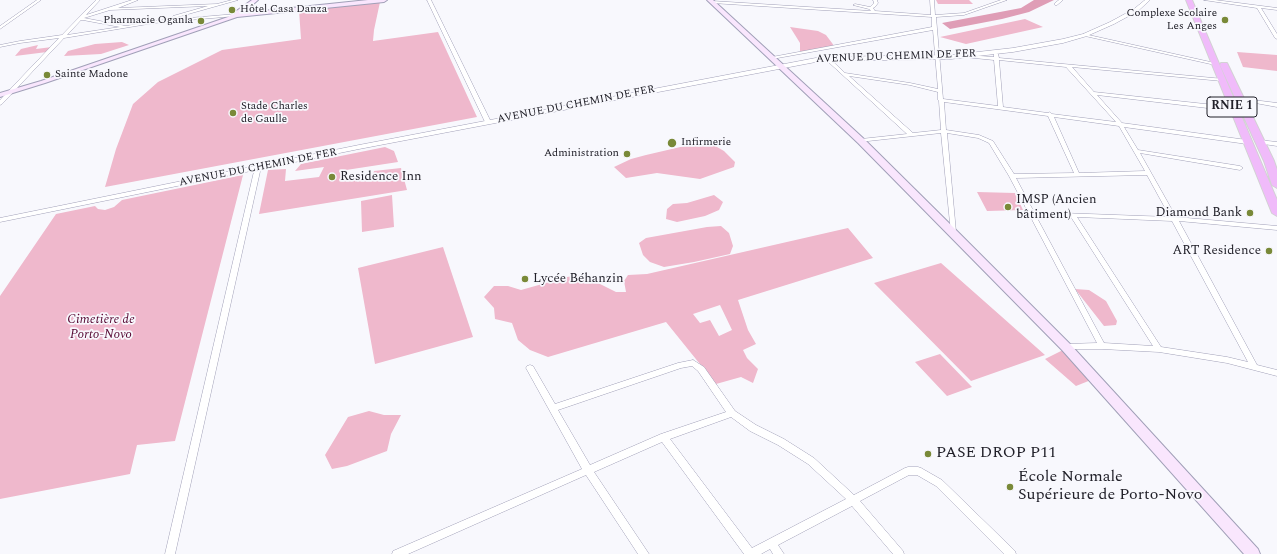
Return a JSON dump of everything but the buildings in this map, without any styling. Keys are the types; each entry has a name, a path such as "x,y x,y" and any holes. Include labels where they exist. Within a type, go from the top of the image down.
{"highway":[{"name":"RNIE 1","path":"1189,0 1277,212"},
{"name":"RNIE 1","path":"1198,0 1239,99 1269,161 1277,185"}],"main road":[{"path":"236,15 255,0"},
{"path":"0,95 58,77 236,15 384,0"},
{"path":"711,1 861,141 1066,347 1253,554"}],"street":[{"path":"0,28 39,0"},
{"path":"0,103 98,0"},
{"path":"82,18 136,0"},
{"path":"0,45 130,27 236,0"},
{"path":"429,0 488,122"},
{"path":"759,5 761,0"},
{"path":"870,8 876,3 874,0"},
{"path":"932,0 936,58 953,232"},
{"path":"711,1 933,16 968,13 1004,0"},
{"path":"1056,4 1061,0"},
{"name":"AVENUE DU CHEMIN DE FER","path":"0,220 488,122 776,62 826,58 936,58 996,55 1085,35 1127,15 1148,0"},
{"path":"1206,0 1277,9"},
{"path":"111,9 216,5"},
{"path":"855,5 870,8 875,13"},
{"path":"1258,6 1277,38"},
{"path":"154,22 236,15"},
{"path":"82,18 130,27"},
{"path":"776,62 935,28"},
{"path":"1085,35 1215,64"},
{"path":"1001,107 996,55 1067,65 1222,80"},
{"path":"826,58 912,135"},
{"path":"1067,65 1120,124 1149,173 1173,220 1254,366"},
{"path":"844,74 910,84 940,91"},
{"path":"1093,93 1233,109"},
{"path":"1239,99 1277,105"},
{"path":"940,100 1001,107 1247,142"},
{"path":"1050,114 1077,174"},
{"path":"861,141 944,131 980,137 991,142 1012,176 1102,346"},
{"path":"1259,142 1277,144"},
{"path":"1136,151 1240,168"},
{"path":"170,554 258,168"},
{"path":"1012,176 1149,173"},
{"path":"1032,214 1173,220 1277,228"},
{"path":"1073,216 1159,349"},
{"path":"1066,347 1102,346 1159,349 1183,352 1254,366 1277,373"},
{"path":"553,408 681,365 692,363 701,369 732,413 753,428 781,442 811,461 852,500 899,554"},
{"path":"530,368 587,469 644,554"},
{"path":"397,554 587,469 664,437 732,413"},
{"path":"664,437 750,554 908,471 918,471 938,483 1011,554"},
{"path":"771,543 779,554"}],"green space":[{"path":"936,0 969,0 973,4 938,4"},
{"path":"380,2 373,41 438,32 477,117 105,187 116,149 133,104 158,82 222,50 301,39 299,10"},
{"path":"1025,19 1043,27 966,44 940,37"},
{"path":"790,27 818,31 826,35 835,47 800,53 800,43"},
{"path":"122,42 129,45 101,54 64,56 68,51 95,44"},
{"path":"38,45 36,49 52,47 47,52 15,56 21,49"},
{"path":"1237,52 1277,55 1277,71 1243,67"},
{"path":"710,143 724,151 735,162 734,167 700,179 657,173 626,178 614,167 631,159 646,155 689,145"},
{"path":"385,147 394,151 398,162 346,170 342,180 372,179 374,171 401,168 407,190 259,214 268,170 286,169 285,181 319,177 324,167 295,171 301,164"},
{"name":"Cimetière de Porto-Novo","path":"243,175 175,441 137,445 130,474 0,499 0,296 56,214 95,206 98,209 105,210 114,207 122,200"},
{"path":"977,192 1015,193 1023,210 987,211"},
{"path":"392,195 394,227 362,232 361,201"},
{"path":"714,195 723,202 719,210 705,216 677,222 666,219 667,209 673,204 687,203"},
{"path":"721,226 729,233 733,246 730,254 694,262 664,267 650,262 643,255 639,243 646,238 707,227"},
{"path":"848,228 873,258 738,300 748,330 756,344 743,350 747,358 758,369 753,383 741,377 716,384 666,322 548,357 530,350 518,340 512,323 495,319 494,308 484,297 494,286 508,286 521,290 567,277 582,275 616,292 626,292 624,281 628,275 647,274","holes":["720,305 732,330 719,336 710,320 700,323 693,314"]},
{"path":"443,247 473,337 375,364 358,268"},
{"path":"941,263 1045,355 971,381 874,283"},
{"path":"1075,289 1089,290 1106,301 1117,321 1116,325 1104,326"},
{"path":"1063,350 1091,380 1076,386 1045,359"},
{"path":"940,354 972,387 947,396 915,362"},
{"path":"369,411 384,415 401,415 391,434 387,451 347,466 332,469 325,455 348,417"}],"shaded area":[{"path":"1034,0 1054,0 1029,12 1002,19 950,29 942,23 1021,8"}],"place":[{"name":"Hôtel Casa Danza","path":"232,10"},
{"name":"Complexe Scolaire Les Anges","path":"1225,20"},
{"name":"Pharmacie Oganla","path":"201,21"},
{"name":"Sainte Madone","path":"47,75"},
{"name":"Stade Charles de Gaulle","path":"233,113"},
{"name":"Infirmerie","path":"672,143"},
{"name":"Administration","path":"627,154"},
{"name":"Residence Inn","path":"332,177"},
{"name":"IMSP (Ancien bâtiment)","path":"1008,207"},
{"name":"Diamond Bank","path":"1250,213"},
{"name":"ART Residence","path":"1269,251"},
{"name":"Lycée Béhanzin","path":"525,279"},
{"name":"PASE DROP P11","path":"928,454"},
{"name":"École Normale Supérieure de Porto-Novo","path":"1010,487"}]}
